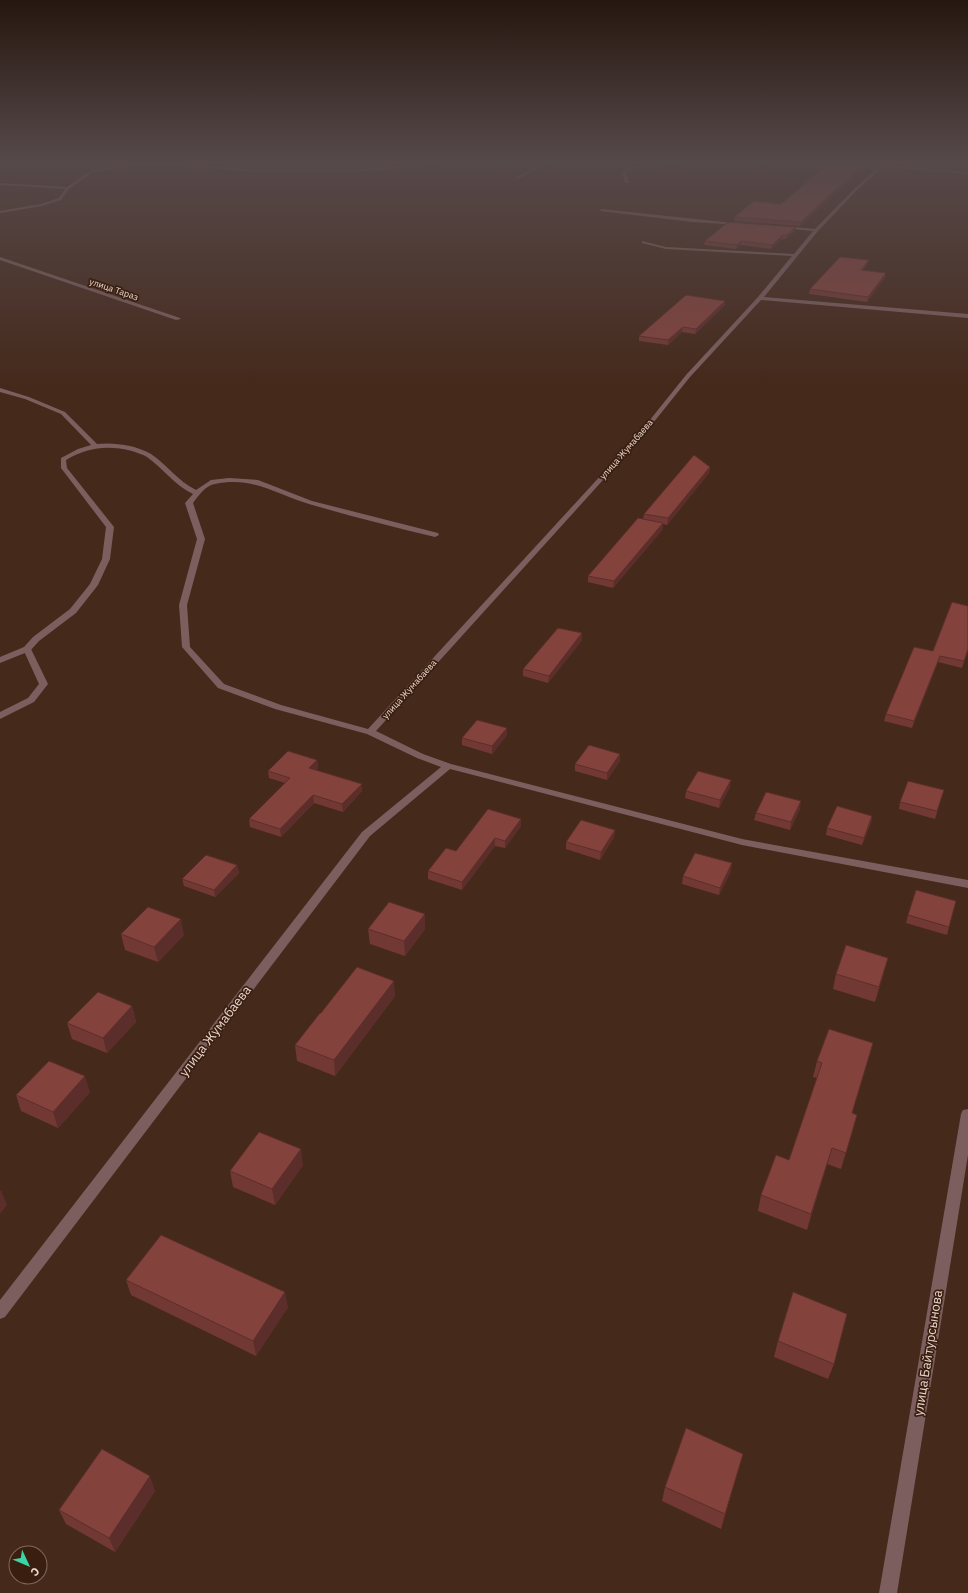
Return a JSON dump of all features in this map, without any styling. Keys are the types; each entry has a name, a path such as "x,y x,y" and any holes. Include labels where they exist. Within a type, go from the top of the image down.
{"street":[{"name":"улица Жумабаева","path":"370,732 639,437 688,376 760,298 812,235"},
{"path":"644,242 666,248 795,255"},
{"name":"улица Тараз","path":"0,258 178,319"},
{"path":"760,298 968,316"},
{"path":"0,390 27,398 63,413 95,446"},
{"path":"0,660 27,648 36,639 74,611 94,585 106,559 110,527 64,468 63,459 77,451 95,446 116,444 147,454 185,488 197,493"},
{"path":"435,535 310,502 258,482 229,480 211,482 197,493 189,503 201,539 183,605 186,647 221,686 278,706 370,732 420,756 448,766 742,842 968,884"},
{"path":"0,716 31,700 44,684 27,648"},
{"name":"улица Жумабаева","path":"0,1312 366,834 448,766"},
{"name":"улица Байтурсынова","path":"888,1593 968,1114"}],"building":[{"path":"712,235 783,235 772,245 741,241 737,245 705,241"},
{"path":"840,257 869,260 861,270 886,273 868,297 810,289"},
{"path":"686,295 725,301 696,329 683,327 668,340 639,336"},
{"path":"694,455 710,467 668,518 644,514"},
{"path":"638,518 663,523 614,581 588,576"},
{"path":"952,602 968,606 968,649 964,661 940,656 914,721 886,714 914,647 933,651"},
{"path":"558,628 582,633 549,676 523,669"},
{"path":"477,720 507,728 492,746 462,738"},
{"path":"589,745 620,754 607,773 575,764"},
{"path":"288,751 317,760 309,768 362,784 342,804 313,795 280,829 249,819 290,778 268,771"},
{"path":"698,771 731,780 720,800 686,791"},
{"path":"908,781 944,790 937,811 900,802"},
{"path":"766,792 801,801 791,822 756,813"},
{"path":"837,806 872,816 864,838 827,828"},
{"path":"488,809 521,819 505,841 495,838 462,882 428,871 446,848 456,851"},
{"path":"581,820 615,830 601,852 566,842"},
{"path":"695,853 732,863 720,888 683,876"},
{"path":"206,855 237,865 214,890 182,879"},
{"path":"916,890 956,901 949,927 908,915"},
{"path":"389,902 425,914 404,941 368,929"},
{"path":"148,907 181,919 154,947 121,934"},
{"path":"846,945 888,958 879,987 836,974"},
{"path":"357,967 394,981 334,1060 295,1045 321,1013"},
{"path":"98,992 132,1006 103,1038 67,1023"},
{"path":"829,1029 873,1043 852,1113 857,1115 846,1153 832,1148 811,1214 761,1195 776,1155 789,1160 822,1063 817,1061"},
{"path":"49,1061 85,1076 53,1112 16,1095"},
{"path":"259,1132 301,1149 272,1189 230,1171"},
{"path":"161,1235 285,1292 253,1341 126,1280"},
{"path":"793,1292 847,1314 834,1364 778,1341"},
{"path":"686,1428 743,1454 725,1514 665,1487"},
{"path":"102,1449 150,1476 109,1538 59,1510"}]}
